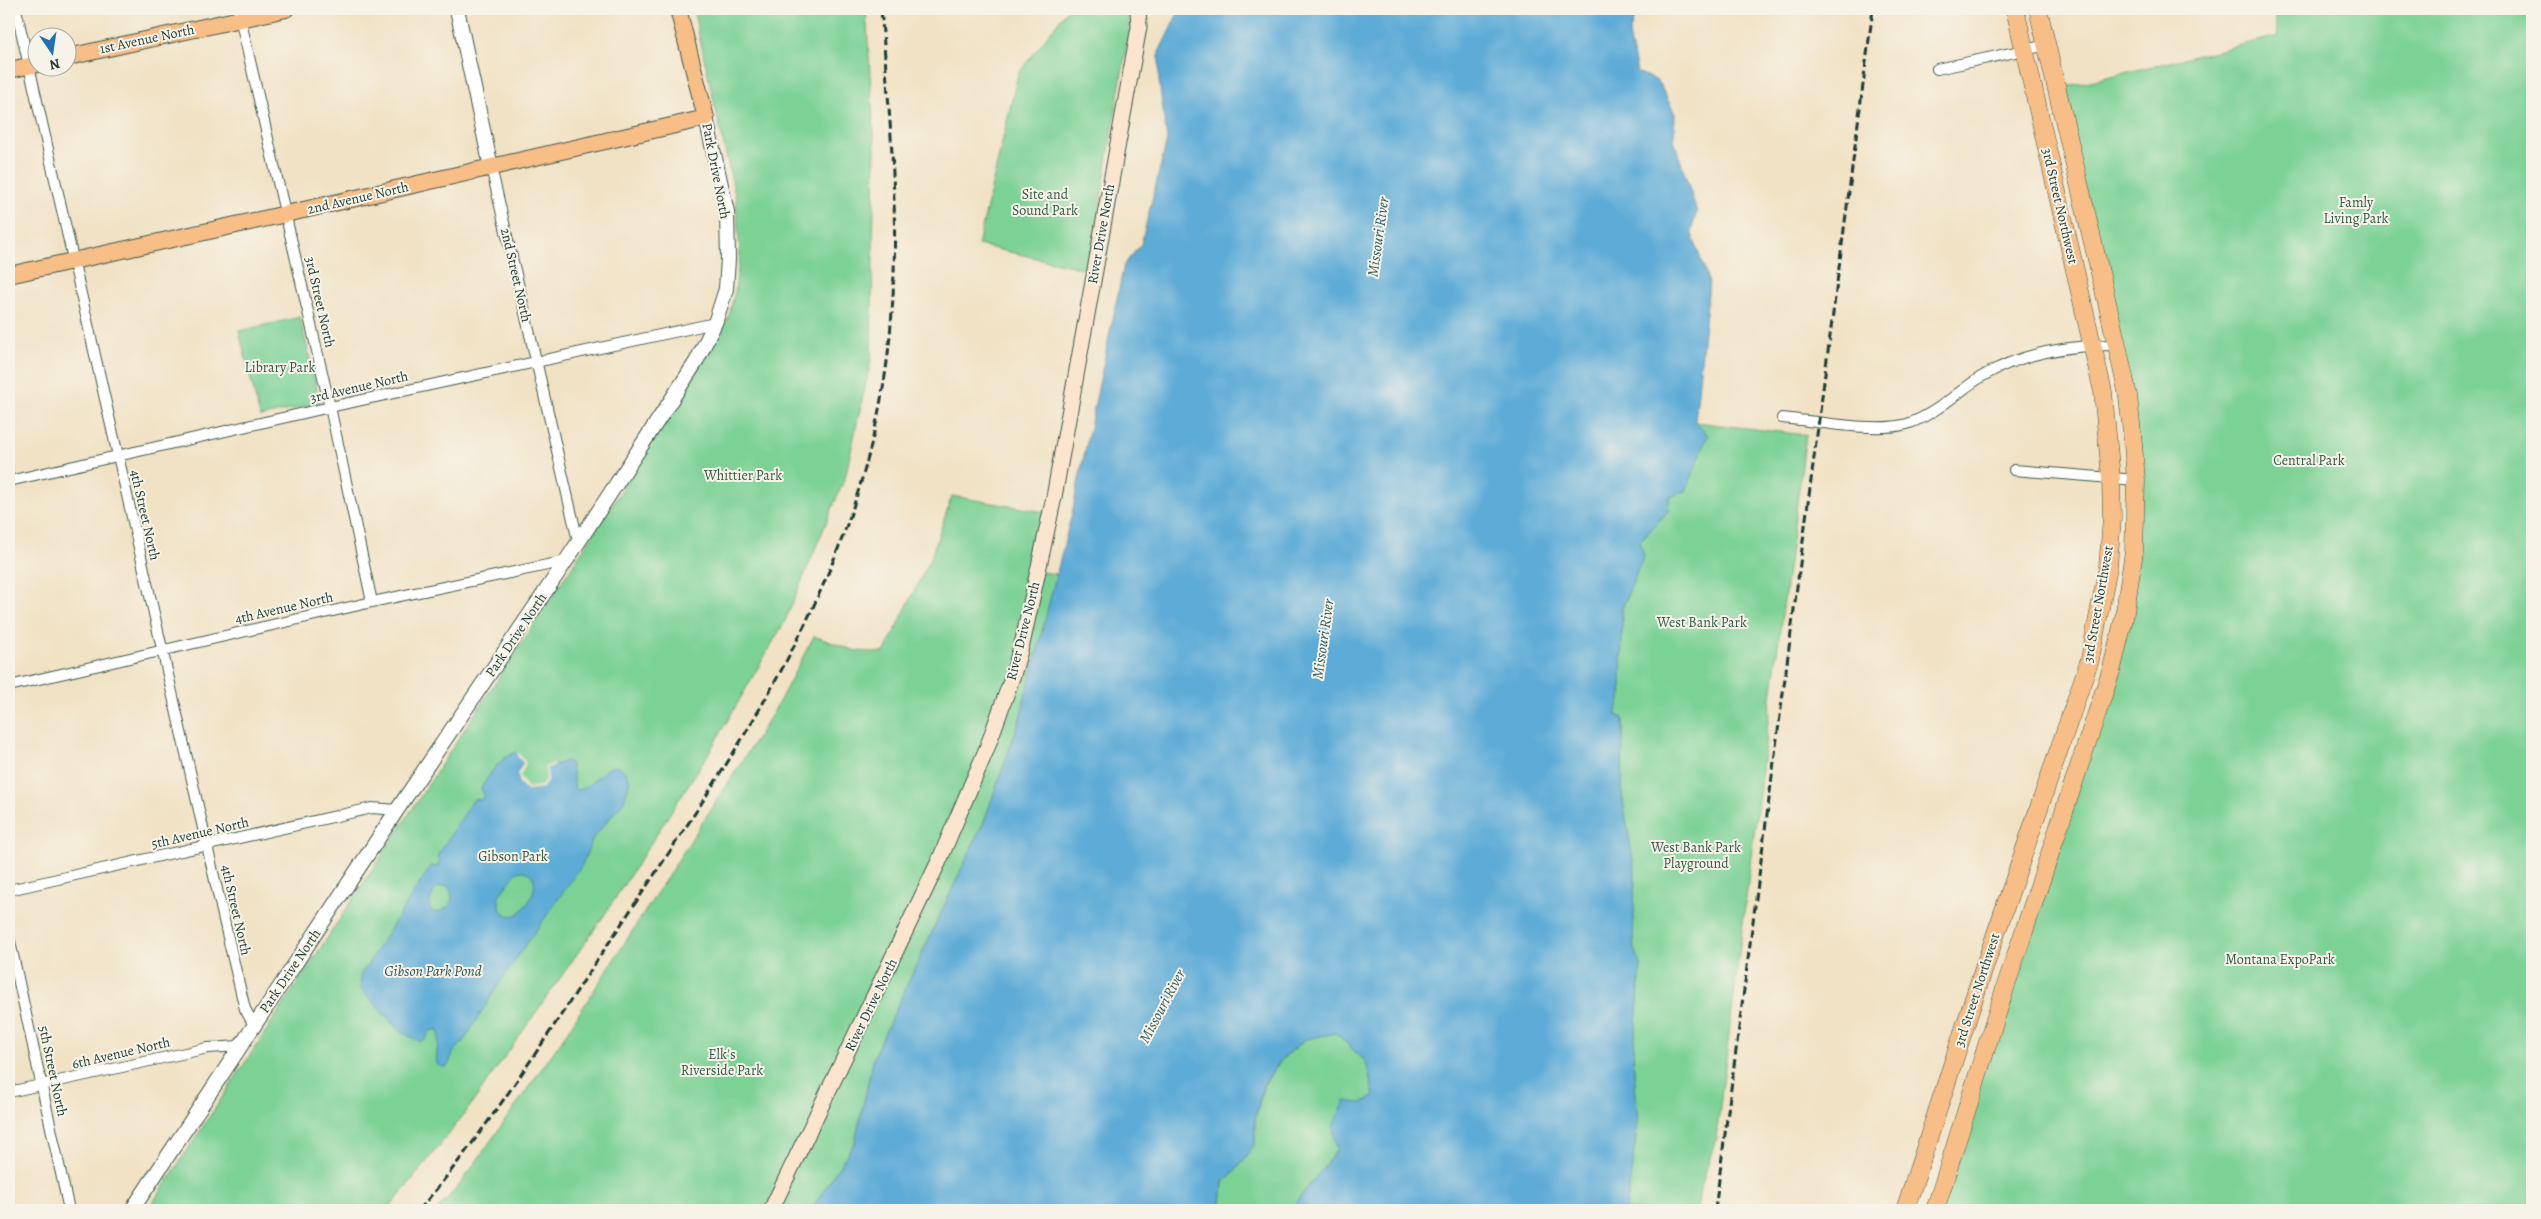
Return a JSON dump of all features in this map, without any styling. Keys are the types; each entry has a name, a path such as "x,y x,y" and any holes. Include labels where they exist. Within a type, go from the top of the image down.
{"highway":[{"name":"3rd Street Northwest","path":"1905,1210 1980,980 2090,659 2108,567 2112,518 2111,478 2103,392 2015,9"},
{"name":"3rd Street Northwest","path":"1936,1210 2007,982 2112,668 2124,618 2134,551 2136,480 2128,396 2038,9"}],"main road":[{"name":"1st Avenue North","path":"78,54 239,14 286,9"},
{"name":"Park Drive North","path":"678,9 706,118"},
{"name":"River Drive North","path":"771,1210 939,860 987,748 1013,675 1023,640 1054,497 1139,27 1138,9"},
{"path":"9,70 28,66"},
{"name":"2nd Avenue North","path":"9,275 706,118"}],"street":[{"name":"4th Street North","path":"16,9 28,49"},
{"name":"2nd Street North","path":"457,9 491,167 578,541"},
{"name":"3rd Street North","path":"239,14 330,407 372,602"},
{"path":"1937,69 2047,45"},
{"name":"4th Street North","path":"36,78 118,457 207,846 245,1009 254,1025"},
{"name":"Park Drive North","path":"132,1210 397,810 566,561 696,362 716,323 726,289 727,214 706,118"},
{"name":"3rd Avenue North","path":"9,481 330,407 716,323"},
{"path":"1782,418 1876,426 1906,424 1924,416 1983,376 2054,350 2092,345 2117,345"},
{"path":"2014,470 2136,480"},
{"name":"4th Avenue North","path":"9,686 372,602 566,561"},
{"name":"5th Avenue North","path":"9,890 372,808 397,810"},
{"name":"5th Street North","path":"9,937 69,1210"},
{"name":"6th Avenue North","path":"9,1092 208,1048 240,1046"}],"green space":[{"name":"Gibson Park","path":"693,9 866,9 875,150 871,360 845,478 785,621 707,756 603,917 466,1112 388,1210 148,1210 596,530 728,319 735,291 740,255 736,199"},
{"name":"Site and Sound Park","path":"1068,9 1128,9 1130,25 1089,270 978,245 1018,74"},
{"name":"Montana ExpoPark","path":"2273,9 2532,9 2532,1210 1936,1210 2112,668 2136,480 2057,89 2278,36"},
{"name":"Library Park","path":"300,317 320,403 260,417 239,331"},
{"name":"West Bank Park","path":"1695,422 1806,435 1716,1138 1699,1193 1697,1210 1626,1210 1638,1122 1633,1059 1641,965 1633,944 1635,872 1622,796 1623,719 1615,714 1621,698 1622,608 1644,555 1639,542 1668,511 1669,497"},
{"name":"Elk's Riverside Park","path":"952,496 1045,512 1031,571 1057,574 1019,722 985,819 874,1056 855,1142 811,1210 437,1210 461,1183 562,1040 773,713 814,636 856,651 884,653 931,557"},
{"path":"1336,1033 1366,1062 1374,1096 1362,1103 1345,1102 1333,1127 1337,1150 1290,1210 1215,1210 1221,1204 1223,1182 1237,1169 1255,1144 1255,1120 1264,1085 1280,1061 1305,1038"}],"water":[{"name":"Missouri River","path":"1180,9 1637,9 1629,34 1637,72 1658,81 1675,114 1674,140 1697,212 1691,231 1709,283 1695,422 1708,435 1686,491 1669,497 1668,511 1639,542 1644,555 1622,608 1621,698 1615,714 1623,718 1622,796 1635,872 1633,944 1641,965 1633,1059 1638,1122 1626,1210 1290,1210 1337,1150 1333,1127 1345,1101 1362,1103 1374,1096 1366,1062 1336,1033 1306,1039 1280,1061 1263,1085 1255,1120 1255,1144 1237,1169 1223,1182 1221,1204 1215,1210 811,1210 855,1142 874,1056 985,819 1019,722 1072,513 1124,265 1141,244 1167,140 1159,81 1159,52"},
{"name":"Gibson Park Pond","path":"516,752 523,763 520,767 519,783 532,791 546,784 547,768 566,761 571,764 575,790 583,788 610,767 617,766 623,770 630,780 624,801 593,838 582,865 500,982 465,1039 453,1053 448,1066 442,1067 437,1064 436,1060 439,1038 438,1030 429,1031 426,1039 420,1042 401,1031 392,1024 389,1016 385,1016 361,989 360,976 431,866 437,867 440,861 437,856 474,799 481,800 484,795 481,788 488,777 504,758","holes":["525,871 531,875 534,881 532,895 519,913 513,916 507,915 501,910 498,897 517,872","441,886 448,886 451,891 450,904 444,910 434,912 430,909 429,904 434,890"]}],"pier":[{"path":"517,751 526,763 520,777 528,788 541,786 546,778 545,767 553,764 554,766 547,768 548,779 543,788 527,790 519,783 518,772 523,763 518,757"}],"railway":[{"path":"419,1210 472,1143 522,1074 704,799 784,666 818,597 847,525 870,449 886,369 891,324 895,234 894,189 881,9"},
{"path":"1715,1210 1873,9"}],"park label":[{"name":"Famly Living Park","path":"2356,210"},
{"name":"Central Park","path":"2309,460"},
{"name":"Whittier Park","path":"743,475"},
{"name":"West Bank Park Playground","path":"1696,856"}]}
